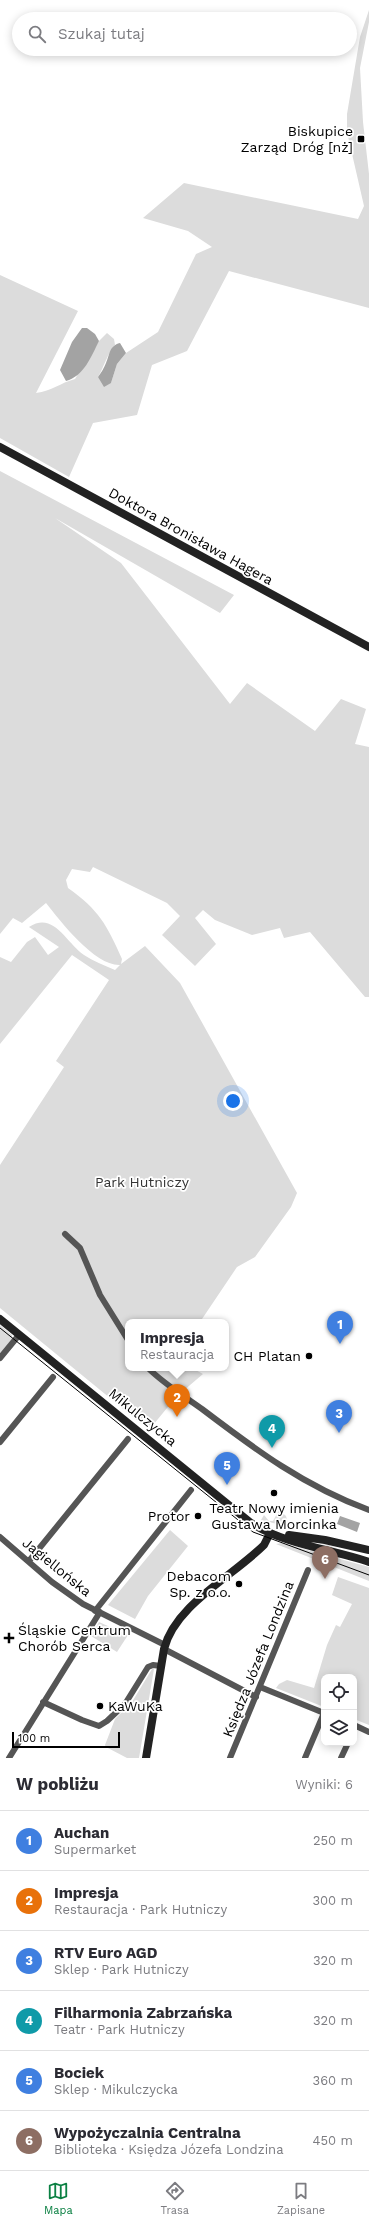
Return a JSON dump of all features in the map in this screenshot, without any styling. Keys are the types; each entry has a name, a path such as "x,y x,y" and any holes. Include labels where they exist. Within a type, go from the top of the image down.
{"street":[{"name":"Doktora Bronisława Hagera","path":"0,447 369,647"},
{"path":"66,1234 80,1248 100,1295 125,1335"},
{"name":"Mikulczycka","path":"0,1319 251,1523 270,1533"},
{"path":"0,1358 19,1334"},
{"path":"152,1371 241,1438 306,1482 342,1500 369,1510"},
{"path":"0,1442 53,1378"},
{"path":"29,1561 128,1439"},
{"path":"9,1758 97,1612 191,1490"},
{"path":"270,1533 325,1540 369,1550"},
{"path":"270,1533 369,1562"},
{"path":"146,1758 165,1647 174,1628 188,1610 260,1548 270,1533"},
{"name":"Jagiellońska","path":"0,1537 61,1590 97,1612 256,1697"},
{"name":"Księdza Józefa Londzina","path":"230,1758 308,1570"},
{"path":"43,1702 99,1726 107,1721 125,1704 148,1667 153,1665 161,1666"},
{"path":"260,1687 321,1712"},
{"path":"305,1758 321,1720"},
{"path":"357,1728 369,1732"},
{"path":"342,1758 347,1746"}],"green space":[{"path":"369,10 369,22 360,68 363,122 369,174 369,308 229,271 187,351 152,365 137,415 93,423 69,477 0,438 0,275 78,311 36,393 47,391 75,379 99,341 107,333 114,339 115,345 98,377 111,383 117,364 126,353 158,332 196,254 212,247 188,231 143,218 184,183 358,219 364,206 347,132 347,114 360,37"},
{"name":"Park Hutniczy","path":"0,471 234,595 220,613 55,518 121,563 230,704 247,683 315,731 341,699 366,709 355,744 369,747 369,997 365,997 310,932 284,938 280,928 252,935 215,920 203,910 195,918 216,944 195,966 162,935 180,916 167,903 93,867 90,872 72,869 66,880 68,888 95,911 101,919 112,937 122,959 121,964 145,946 180,983 297,1193 291,1207 255,1257 237,1267 202,1319 125,1319 125,1371 198,1371 203,1374 176,1397 149,1430 0,1308 0,1165 64,1067 56,1061 109,980 72,955 0,1044 0,957 11,962 27,942 35,937 48,955 59,947 29,927 38,923 46,923 59,930 77,950 87,957 115,970 120,965 110,963 100,958 79,942 46,903 22,923 13,918 0,934"},
{"path":"0,1325 12,1335 12,1340 0,1354"},
{"path":"279,1510 286,1516 289,1527 261,1520 264,1515 269,1521 273,1521"},
{"path":"170,1530 188,1546 148,1596 135,1619 108,1605"},
{"path":"282,1543 369,1567 369,1581 276,1544"},
{"path":"338,1577 369,1588 369,1725 357,1720 357,1674 321,1674 321,1706 276,1688 279,1684 287,1680 314,1688 327,1645 336,1625 340,1627 352,1604 332,1595"},
{"path":"99,1622 128,1635 117,1652 91,1636"},
{"path":"152,1669 154,1669 139,1758 127,1758 106,1747 105,1745 115,1719 132,1702"}],"shaded area":[{"path":"82,328 87,328 95,334 99,341 90,359 78,375 66,381 60,370 72,342"},
{"path":"120,343 126,353 117,364 111,383 104,387 98,377 104,367 110,351 116,344"},
{"path":"340,1516 360,1523 357,1532 337,1524"}],"tram line":[{"path":"0,1328 253,1532 369,1575"}],"place":[{"name":"Biskupice Zarząd Dróg [nż]","path":"361,139"},
{"name":"Auchan","path":"340,1344"},
{"name":"CH Platan","path":"309,1356"},
{"name":"Impresja","path":"177,1417"},
{"name":"RTV Euro AGD","path":"339,1433"},
{"name":"Filharmonia Zabrzańska","path":"272,1448"},
{"name":"Bociek","path":"227,1485"},
{"name":"Teatr Nowy imienia Gustawa Morcinka","path":"274,1493"},
{"name":"Protor","path":"198,1516"},
{"name":"Wypożyczalnia Centralna","path":"325,1579"},
{"name":"Debacom Sp. z o.o.","path":"239,1584"},
{"name":"Śląskie Centrum Chorób Serca","path":"9,1638"},
{"name":"KaWuKa","path":"100,1706"}]}
